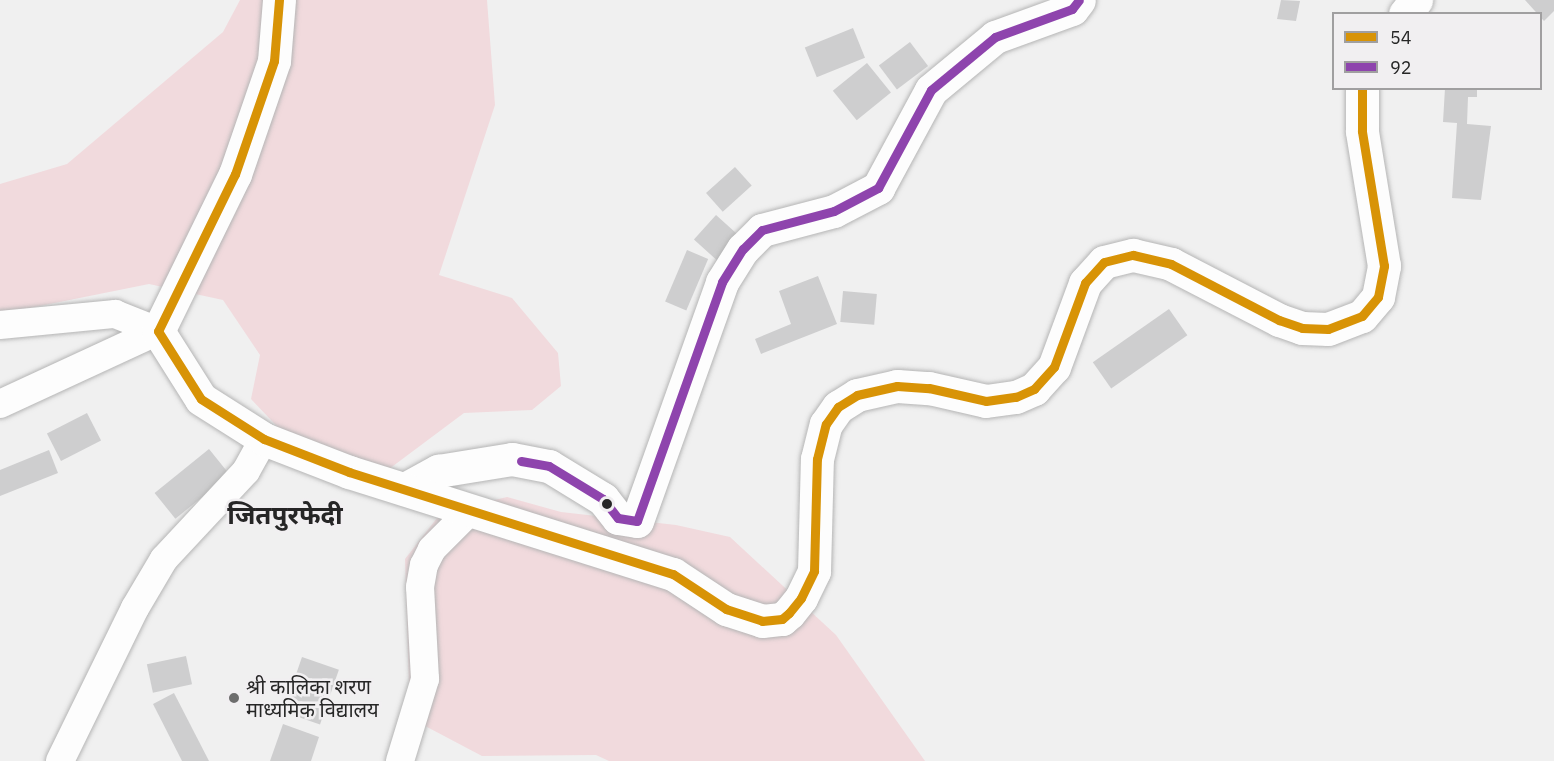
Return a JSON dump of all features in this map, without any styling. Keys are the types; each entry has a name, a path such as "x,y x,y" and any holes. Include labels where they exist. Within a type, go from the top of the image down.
{"main road":[{"path":"279,0 274,62 235,174 196,259 173,295 158,331 201,399 264,439 405,489 673,574 702,595 750,619 782,618 801,598 814,571 817,459 826,424 838,407 857,395 897,386 929,388 986,401 1016,397 1034,389 1054,367 1080,292 1104,262 1133,255 1171,264 1279,320 1302,328 1334,328 1362,316 1378,297 1384,266 1362,131 1362,90"},
{"path":"405,489 438,471 512,459 549,466 581,483 603,500 618,518 637,521 649,493 655,465 671,434 718,292 743,249 762,230 834,211 878,188 931,90 995,37 1072,9 1079,0"},
{"path":"1407,12 1416,0"}],"street":[{"path":"0,325 115,314 158,331"},
{"path":"0,404 158,331"},
{"path":"60,761 135,608 164,559 246,471 264,439"},
{"path":"400,761 425,679 420,587 424,565 432,549 471,510"}],"shaded area":[{"path":"240,0 487,0 495,105 439,275 512,298 558,353 561,386 532,410 464,413 385,472 316,467 251,399 260,355 223,300 149,284 0,314 0,184 67,164 223,32"},
{"path":"507,497 561,512 676,525 730,537 836,635 925,761 609,761 596,755 482,756 410,718 405,559 441,513"}],"building":[{"path":"1281,0 1300,1 1296,21 1277,19"},
{"path":"1525,0 1554,0 1554,11 1544,21 1542,12 1536,12"},
{"path":"853,28 865,58 817,77 805,47"},
{"path":"910,42 928,66 897,89 879,65"},
{"path":"867,63 891,93 857,120 833,91"},
{"path":"1445,90 1477,90 1477,97 1468,97 1467,124 1491,126 1481,200 1452,198 1457,123 1443,122"},
{"path":"735,167 752,186 723,212 706,193"},
{"path":"716,215 739,236 717,260 694,240"},
{"path":"687,250 708,259 686,311 665,302"},
{"path":"818,276 837,324 761,354 755,339 791,324 779,291"},
{"path":"843,291 877,294 874,325 840,322"},
{"path":"1169,309 1187,335 1111,389 1093,362"},
{"path":"87,413 101,441 61,461 47,433"},
{"path":"209,449 230,475 175,519 155,493"},
{"path":"49,450 58,473 0,496 0,470"},
{"path":"186,656 192,684 153,693 147,664"},
{"path":"302,657 339,670 320,725 283,712"},
{"path":"174,693 209,761 182,761 153,704"},
{"path":"283,724 319,737 311,761 270,761"}],"transit line":[{"name":"54","path":"279,0 274,61 235,174 158,331 201,399 264,439 349,472 673,574 726,609 762,621 782,619 789,613 801,598 814,571 817,459 826,424 838,407 857,395 897,386 929,388 986,401 1016,397 1034,389 1054,367 1085,283 1104,262 1133,255 1171,264 1279,320 1302,328 1328,329 1362,316 1378,297 1384,266 1362,131 1362,90"},
{"name":"92","path":"521,461 549,466 603,499 618,518 637,521 722,282 743,249 762,230 834,211 878,188 931,90 995,37 1072,9 1079,0"}],"place":[{"name":"श्री कालिका शरण माध्यमिक विद्यालय","path":"234,698"}],"district":[{"name":"जितपुरफेदी","path":"285,515"}]}
